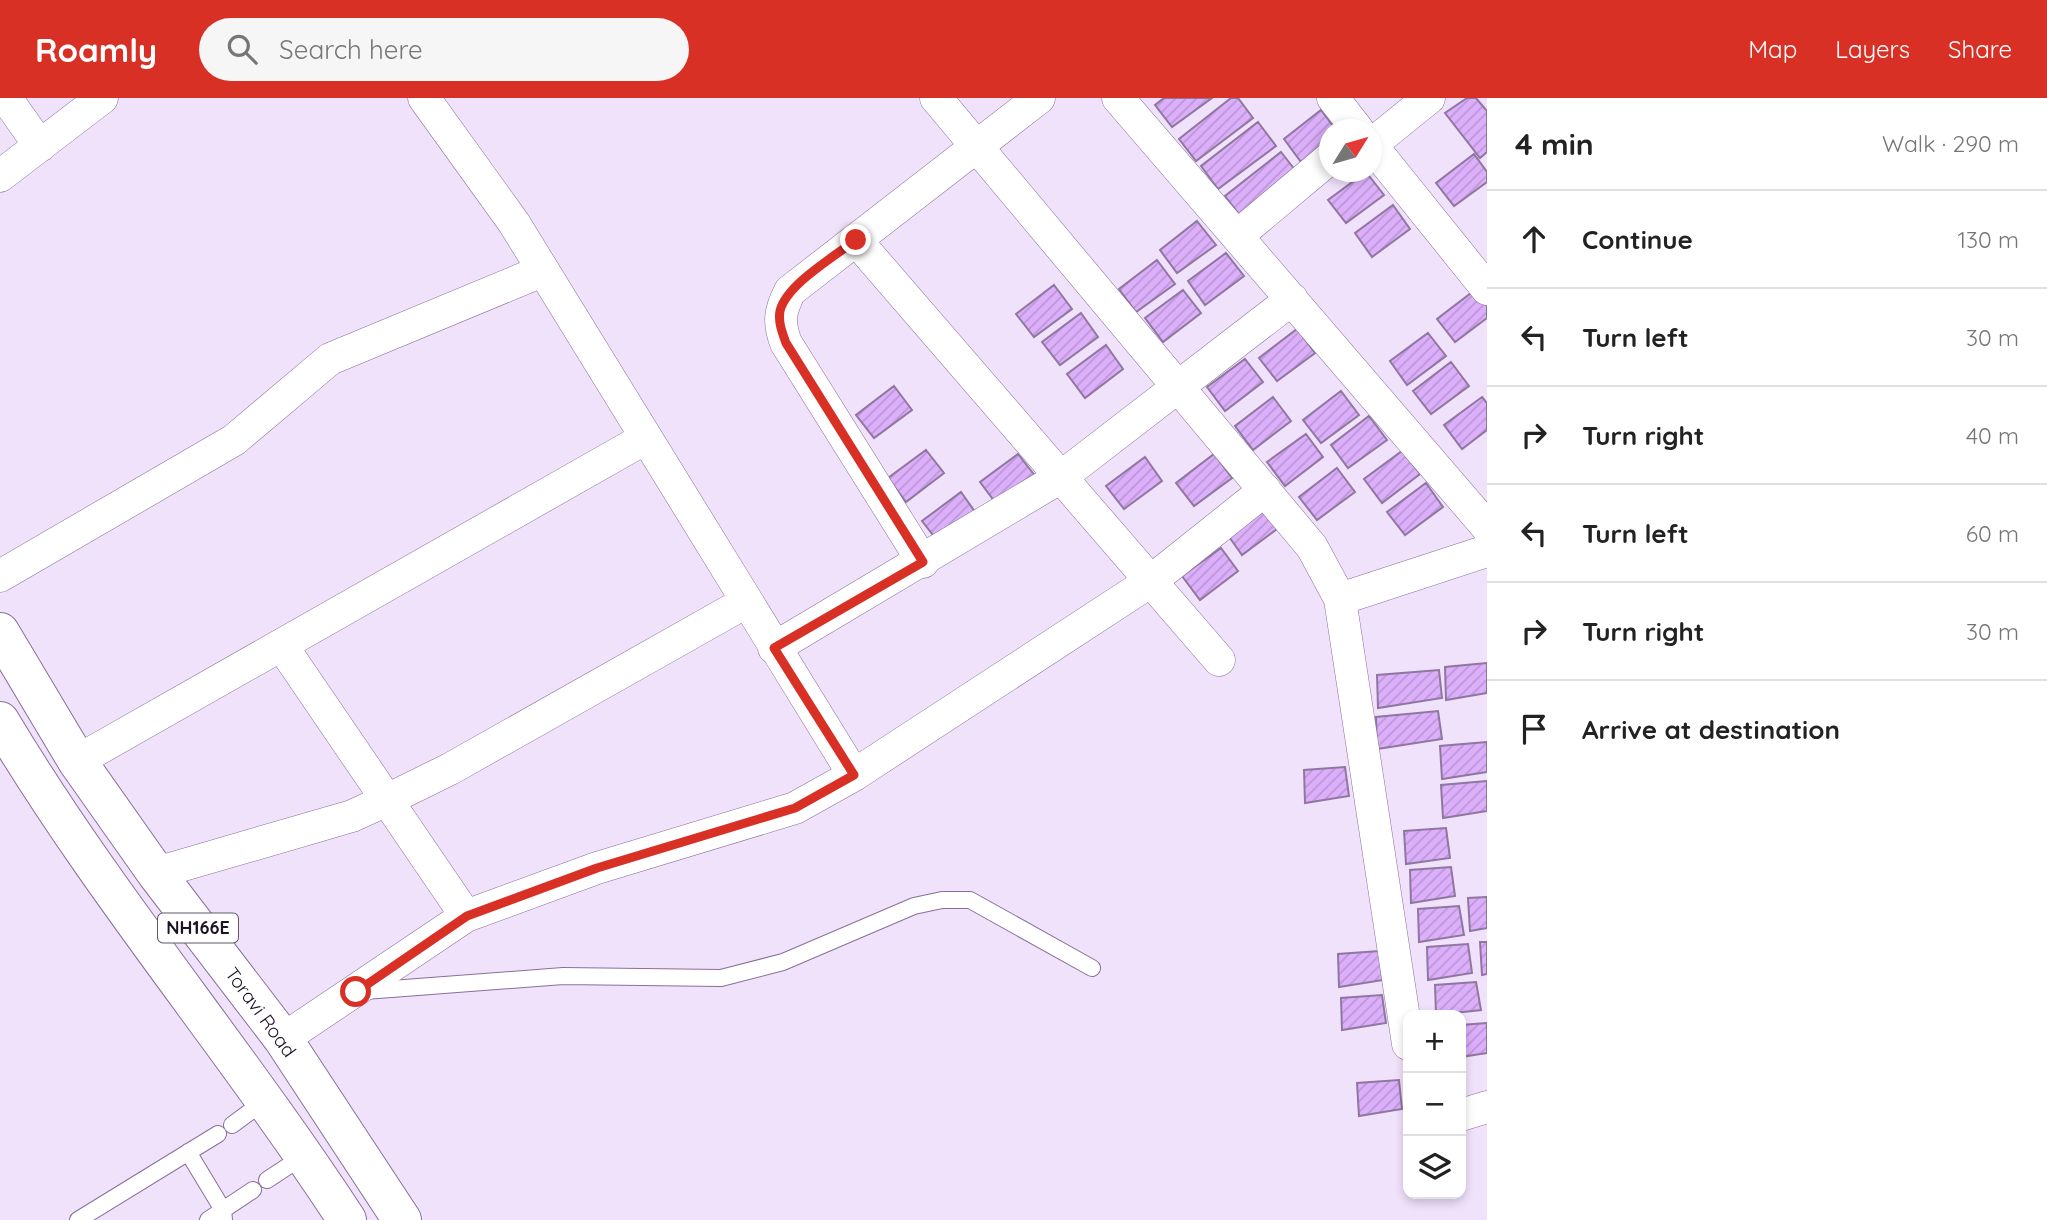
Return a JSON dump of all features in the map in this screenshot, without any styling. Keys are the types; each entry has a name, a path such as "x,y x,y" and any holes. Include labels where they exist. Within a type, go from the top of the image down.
{"highway":[{"name":"Toravi Road","path":"0,632 77,761 156,873 283,1039 402,1220"},
{"name":"NH166E","path":"0,721 39,786 267,1099 347,1220"}],"street":[{"path":"6,98 40,146"},
{"path":"0,176 102,98"},
{"path":"424,98 514,223 644,439 854,775"},
{"path":"936,98 1265,490 1311,547 1340,598 1403,1011"},
{"path":"923,562 786,343 780,326 780,310 790,291 1039,98"},
{"path":"1118,98 1487,527"},
{"path":"1333,98 1349,119"},
{"path":"1382,136 1429,98"},
{"path":"1382,159 1487,289"},
{"path":"1237,236 1319,166"},
{"path":"856,240 1219,660"},
{"path":"0,576 234,440 330,359 542,271"},
{"path":"774,648 923,562 1061,477 1292,299"},
{"path":"77,761 644,439"},
{"path":"283,1039 467,916 597,868 795,808 854,775 1151,581 1265,490"},
{"path":"1340,598 1487,551"},
{"path":"156,873 352,816 387,800 450,769 746,602"},
{"path":"282,646 467,916"},
{"path":"1466,1113 1487,1107"}],"lane":[{"path":"356,992 563,976 721,978 783,962 914,906 942,900 970,900 1092,968"},
{"path":"232,1125 267,1099"},
{"path":"78,1220 218,1134"},
{"path":"188,1152 223,1215"},
{"path":"267,1180 305,1155"},
{"path":"208,1220 223,1215 253,1190"}],"building":[{"path":"1164,98 1212,98 1172,127 1155,105"},
{"path":"1231,98 1238,98 1253,118 1196,161 1179,139"},
{"path":"1467,98 1476,98 1487,111 1487,152 1480,158 1445,113"},
{"path":"1321,110 1328,119 1319,119 1319,149 1301,162 1284,139"},
{"path":"1258,122 1276,146 1218,189 1201,166"},
{"path":"1281,152 1299,175 1242,218 1225,196"},
{"path":"1474,154 1487,172 1487,182 1454,206 1436,183"},
{"path":"1352,182 1374,182 1384,195 1346,223 1328,200"},
{"path":"1393,205 1410,229 1372,257 1355,233"},
{"path":"1197,221 1216,245 1177,273 1160,250"},
{"path":"1226,253 1244,276 1205,305 1188,281"},
{"path":"1157,260 1175,284 1136,312 1119,289"},
{"path":"1054,285 1072,309 1034,337 1016,314"},
{"path":"1183,290 1201,313 1163,342 1145,318"},
{"path":"1475,290 1487,305 1487,318 1455,342 1437,319"},
{"path":"1081,313 1098,337 1060,365 1042,342"},
{"path":"1297,329 1315,353 1277,381 1259,358"},
{"path":"1428,333 1446,356 1407,385 1390,361"},
{"path":"1106,345 1123,369 1085,398 1067,374"},
{"path":"1245,359 1263,382 1225,411 1207,387"},
{"path":"1451,362 1469,386 1431,414 1413,391"},
{"path":"894,386 912,410 874,438 856,415"},
{"path":"1341,391 1359,415 1321,443 1303,420"},
{"path":"1273,397 1291,421 1253,450 1235,426"},
{"path":"1482,397 1487,403 1487,430 1462,449 1444,425"},
{"path":"1369,416 1387,440 1348,468 1331,445"},
{"path":"1306,434 1323,457 1285,486 1267,462"},
{"path":"926,450 944,473 906,502 888,478"},
{"path":"1402,451 1420,474 1382,503 1364,479"},
{"path":"1018,454 1036,477 998,506 980,482"},
{"path":"1214,454 1232,478 1194,506 1176,483"},
{"path":"1145,457 1162,481 1124,509 1106,486"},
{"path":"1337,468 1355,492 1317,520 1299,497"},
{"path":"1426,483 1443,507 1405,535 1387,512"},
{"path":"961,492 978,516 940,544 922,521"},
{"path":"1263,503 1281,526 1242,555 1225,531"},
{"path":"1221,548 1238,571 1200,600 1182,576"},
{"path":"1487,663 1487,693 1446,700 1445,667"},
{"path":"1439,670 1442,698 1378,708 1377,675"},
{"path":"1438,711 1442,739 1377,749 1376,717"},
{"path":"1487,742 1487,772 1442,779 1440,746"},
{"path":"1345,767 1349,796 1305,803 1304,770"},
{"path":"1487,781 1487,811 1443,818 1441,785"},
{"path":"1446,828 1450,858 1406,864 1404,831"},
{"path":"1451,867 1455,896 1411,903 1410,870"},
{"path":"1487,897 1487,928 1470,931 1468,898"},
{"path":"1459,906 1464,935 1419,942 1418,909"},
{"path":"1480,942 1487,942 1487,974 1482,975"},
{"path":"1468,944 1472,973 1428,980 1427,947"},
{"path":"1379,951 1383,980 1339,987 1338,954"},
{"path":"1476,982 1481,1010 1436,1010 1435,985"},
{"path":"1382,995 1386,1023 1342,1030 1341,998"},
{"path":"1487,1023 1487,1053 1466,1056 1466,1025"},
{"path":"1399,1080 1402,1109 1359,1116 1357,1083"}],"route":[{"path":"356,992 467,916 597,868 795,808 854,775 774,648 923,562 786,343 780,326 780,310 790,291 856,240"}]}
